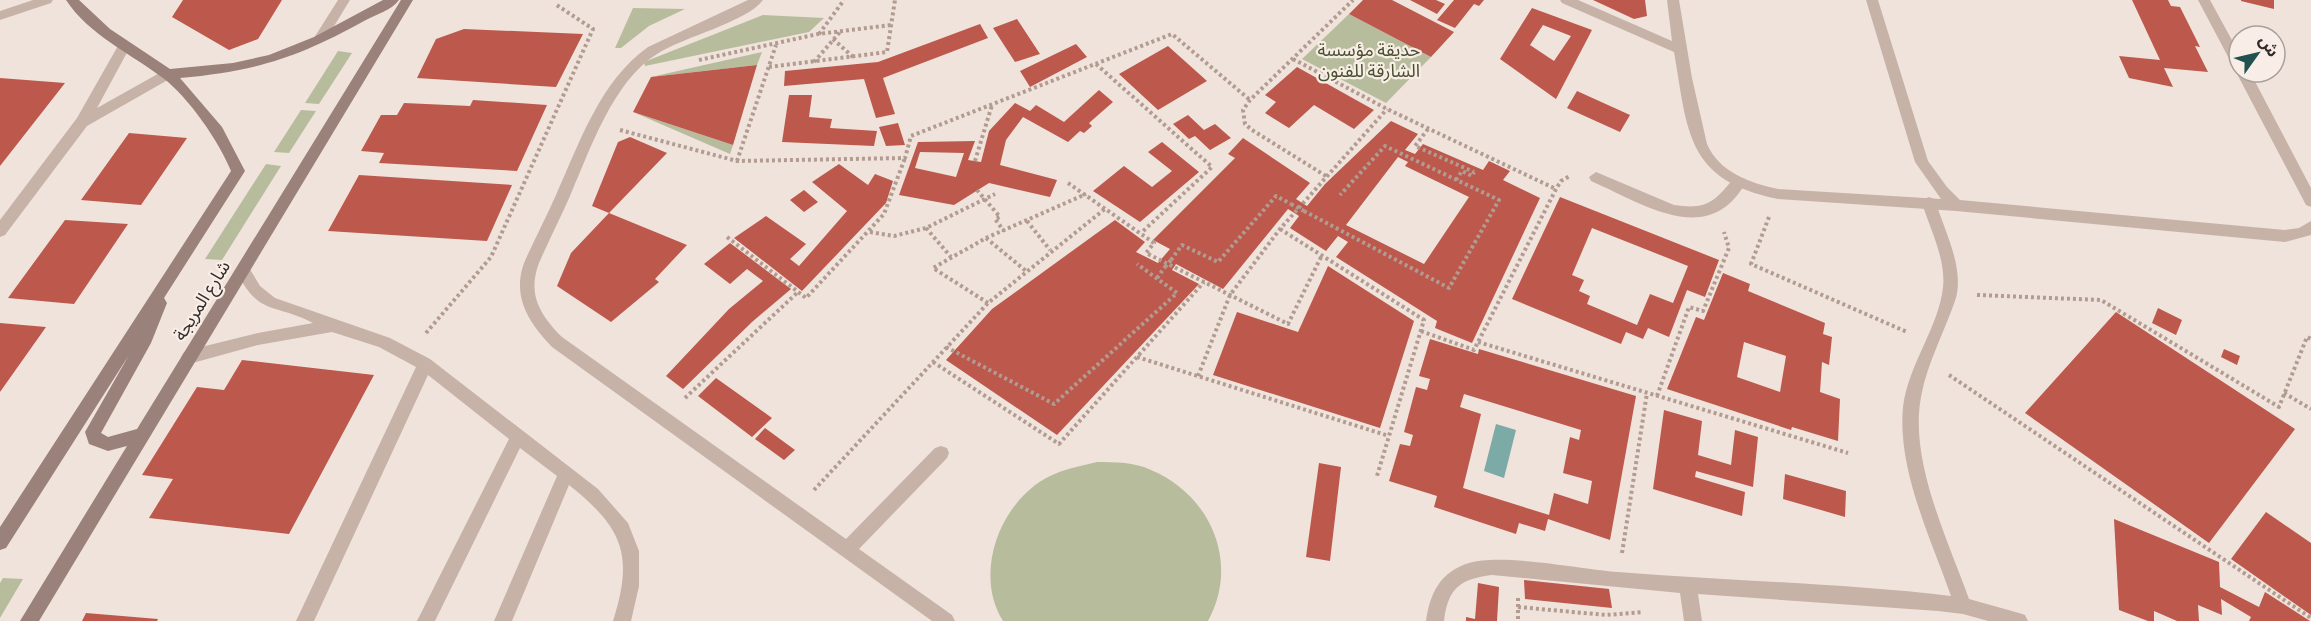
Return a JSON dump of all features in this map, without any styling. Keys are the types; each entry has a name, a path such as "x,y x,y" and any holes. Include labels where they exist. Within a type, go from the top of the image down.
{"main road":[{"path":"0,542 238,171 223,136 168,74 124,47 85,16 72,0"},
{"path":"168,74 249,65 274,58 320,38 393,0"},
{"name":"شارع المريجة","path":"29,621 407,0"},
{"path":"141,435 108,444 95,439 93,432 146,338 157,313 163,288"}],"street":[{"path":"0,16 47,0"},
{"path":"320,38 344,0"},
{"path":"757,0 729,17 667,42 651,51 625,75 596,123 532,265 526,281 528,305 540,325 557,342 946,621"},
{"path":"1566,0 1678,49"},
{"path":"1673,0 1678,49 1698,141 1707,157 1720,171 1739,183 1778,194 1956,205 2285,236 2303,233 2311,226"},
{"path":"1872,0 1922,162 1942,191 1956,205"},
{"path":"2204,0 2227,43"},
{"path":"0,231 82,122 124,47"},
{"path":"82,122 168,74"},
{"path":"2249,84 2311,201"},
{"path":"1596,177 1672,210 1698,213 1719,207 1739,183"},
{"path":"1929,203 1949,270 1950,294 1933,343 1919,374 1911,409 1912,449 1963,606"},
{"path":"243,270 255,293 280,308 322,319 332,326 371,338 425,364 566,474 612,513 623,529 630,548 632,569 630,591 622,621"},
{"path":"189,357 258,339 332,326"},
{"path":"305,621 425,364"},
{"path":"426,621 518,436"},
{"path":"848,550 942,453"},
{"path":"503,621 566,474"},
{"path":"1435,621 1438,600 1446,585 1458,574 1474,568 1492,567 1688,586 1963,606 2019,621"},
{"path":"1688,586 1693,621"}],"path":[{"path":"818,34 844,0"},
{"path":"769,67 887,52 895,0"},
{"path":"1326,176 1245,124 1243,110 1250,100 1353,0"},
{"path":"408,355 490,257 593,29 555,4"},
{"path":"695,61 818,34 891,25"},
{"path":"814,62 840,32"},
{"path":"727,237 806,298 884,214 911,136 1172,34 1250,100"},
{"path":"833,39 853,57"},
{"path":"738,160 776,44"},
{"path":"1293,59 1387,109 1556,189"},
{"path":"1096,64 1212,167 1141,233"},
{"path":"975,161 992,105"},
{"path":"1198,376 1230,295 1280,229 1387,109"},
{"path":"596,123 738,160 905,158"},
{"path":"1428,129 1415,146 1474,172 1472,176 1462,171 1456,180"},
{"path":"1156,278 1182,245 1218,262 1276,196 1449,288 1499,200 1385,146 1340,195"},
{"path":"1421,331 1474,350 1561,181 1568,176 1596,177"},
{"path":"1068,183 1154,243 1146,253 1288,324 1322,255"},
{"path":"978,190 1000,217 995,219 1004,231"},
{"path":"869,232 894,236 926,228 995,194"},
{"path":"988,303 933,268 986,238 1086,194"},
{"path":"1778,194 1751,264 1933,343"},
{"path":"794,512 988,303 1050,250 1106,208"},
{"path":"1657,396 1689,307 1703,311 1729,248 1728,239 1709,211"},
{"path":"1027,221 1050,250"},
{"path":"926,228 951,258"},
{"path":"1280,229 1424,321 1377,476"},
{"path":"986,238 1026,271"},
{"path":"946,347 1054,404 1177,293 1137,264"},
{"path":"933,362 1059,444 1204,282"},
{"path":"693,406 684,399 798,292"},
{"path":"1950,294 2101,300 2279,408 2307,337 2311,339"},
{"path":"1478,342 1848,453"},
{"path":"1137,357 1389,436"},
{"path":"1926,359 2311,618"},
{"path":"1618,580 1647,393"},
{"path":"2284,393 2311,409"}],"green space":[{"path":"633,8 685,9 649,26 621,48 615,48"},
{"name":"حديقة مؤسسة الشارقة للفنون","path":"1349,14 1431,57 1386,103 1302,59"},
{"path":"763,15 824,18 809,32 645,66 644,62"},
{"path":"338,51 352,53 319,104 305,103"},
{"path":"762,52 757,65 651,77"},
{"path":"301,110 316,111 289,153 274,152"},
{"path":"633,112 733,145 730,154"},
{"path":"266,164 281,166 222,260 205,259"},
{"path":"1097,462 1118,462 1145,467 1172,481 1190,496 1204,513 1214,533 1220,554 1221,576 1217,599 1208,621 1003,621 994,602 991,561 996,540 1005,521 1031,488 1048,477"},
{"path":"3,578 23,579 0,618 0,583"}],"water":[{"path":"1496,424 1516,430 1504,478 1484,471"}],"building":[{"path":"183,0 282,0 258,39 229,50 172,17"},
{"path":"1363,0 1392,0 1454,32 1431,57 1349,14"},
{"path":"1410,0 1436,0 1445,4 1437,14"},
{"path":"1454,0 1484,0 1479,6 1474,4 1455,28 1437,20"},
{"path":"1593,0 1645,0 1647,16 1634,19"},
{"path":"2132,0 2168,0 2171,6 2180,7 2200,47 2195,46 2208,72 2164,68 2173,87 2129,78 2119,56 2160,60"},
{"path":"2274,0 2274,9 2241,1"},
{"path":"1532,8 1592,30 1556,99 1500,59","holes":["1543,25 1571,36 1554,61 1530,45"]},
{"path":"1017,19 1040,54 1015,62 993,28"},
{"path":"980,24 988,38 883,78 895,114 876,118 864,79 784,86 785,71 878,62"},
{"path":"464,29 583,34 556,87 417,78 436,39"},
{"path":"1076,44 1087,57 1030,87 1020,71"},
{"path":"1168,46 1207,81 1158,110 1119,74"},
{"path":"757,65 733,145 633,112 651,77"},
{"path":"1297,67 1374,110 1354,129 1314,105 1289,128 1265,113 1276,102 1265,95"},
{"path":"0,78 65,83 0,166"},
{"path":"1099,90 1113,102 1089,123 1092,126 1084,133 1080,131 1068,142 1023,117 1006,140 1000,165 1057,180 1050,197 989,183 954,205 899,195 918,142 975,141 968,160 981,162 989,131 1015,103 1030,111 1036,105 1064,122","holes":["920,152 964,153 956,177 915,168"]},
{"path":"1577,91 1630,115 1620,132 1567,108"},
{"path":"789,95 812,95 809,117 832,119 830,128 877,131 874,146 782,142"},
{"path":"473,100 547,105 517,171 379,163 384,153 361,151 381,115 397,115 404,103 470,106"},
{"path":"1188,115 1204,130 1215,124 1231,138 1210,150 1195,136 1189,139 1173,124"},
{"path":"1391,121 1418,134 1405,150 1415,154 1423,144 1483,170 1489,161 1510,171 1503,180 1540,198 1472,343 1435,328 1437,321 1336,257 1348,242 1338,236 1326,251 1290,228 1299,216 1288,209 1223,289 1176,264 1172,270 1199,284 1057,435 946,360 992,309 1115,220 1145,242 1136,252 1158,263 1170,249 1153,240 1235,158 1228,154 1243,138 1310,183 1296,199 1307,206 1325,184","holes":["1398,157 1408,162 1405,166 1469,197 1424,264 1346,225"]},
{"path":"898,123 905,145 886,146 879,127"},
{"path":"129,133 187,138 141,205 81,200"},
{"path":"630,137 667,153 609,213 592,206 618,142"},
{"path":"1162,142 1199,172 1140,222 1093,191 1124,166 1152,187 1172,171 1148,152"},
{"path":"839,164 868,185 875,174 893,181 886,203 802,291 734,238 766,216 806,244 790,259 799,266 847,211 812,182"},
{"path":"359,175 512,185 487,241 328,231"},
{"path":"804,190 818,202 804,212 790,200"},
{"path":"1560,197 1719,260 1705,297 1687,290 1669,337 1648,328 1643,339 1626,332 1621,344 1512,299","holes":["1592,228 1688,266 1673,303 1650,294 1637,325 1587,304 1590,296 1579,291 1584,280 1572,275"]},
{"path":"609,213 687,245 655,279 659,282 611,322 557,286 571,253"},
{"path":"65,220 128,224 74,304 8,298"},
{"path":"730,243 791,289 752,322 683,389 666,376 729,309 763,281 747,269 730,284 704,264"},
{"path":"1328,266 1414,321 1380,428 1213,375 1237,312 1298,332"},
{"path":"1723,273 1750,284 1748,291 1825,323 1823,334 1832,337 1829,365 1822,362 1820,392 1840,399 1838,441 1792,427 1791,430 1667,389 1696,317 1704,320","holes":["1744,342 1786,356 1780,392 1737,377"]},
{"path":"2158,308 2182,320 2176,335 2152,323"},
{"path":"2116,312 2295,429 2209,543 2025,413"},
{"path":"0,323 46,327 0,392"},
{"path":"1430,339 1478,354 1479,349 1636,396 1610,540 1548,519 1545,531 1519,523 1516,534 1434,507 1437,496 1389,481 1400,444 1410,446 1413,435 1404,432 1416,387 1427,390 1430,379 1419,376","holes":["1464,394 1581,430 1579,440 1570,437 1563,473 1592,481 1588,504 1554,493 1549,515 1463,488 1481,414 1460,407"]},
{"path":"2224,349 2240,356 2237,365 2221,357"},
{"path":"242,360 374,375 289,534 149,518 173,479 142,475 197,387 224,390"},
{"path":"716,378 772,418 752,437 698,396"},
{"path":"1664,410 1702,421 1698,455 1731,465 1735,430 1758,437 1753,487 1696,471 1695,477 1745,492 1742,516 1653,489"},
{"path":"765,428 795,450 784,460 755,439"},
{"path":"1319,463 1341,467 1330,561 1306,557"},
{"path":"1785,474 1846,491 1845,517 1783,499"},
{"path":"2266,512 2311,543 2311,615 2231,559"},
{"path":"2114,519 2219,562 2220,587 2259,607 2265,592 2310,621 2249,621 2251,617 2221,599 2222,615 2198,605 2199,621 2177,621 2154,611 2154,621 2148,621 2119,610"},
{"path":"1524,580 1609,589 1612,608 1525,599"},
{"path":"1478,583 1499,587 1497,621 1466,621 1466,617 1475,619"},
{"path":"86,613 158,619 157,621 82,621"}]}
